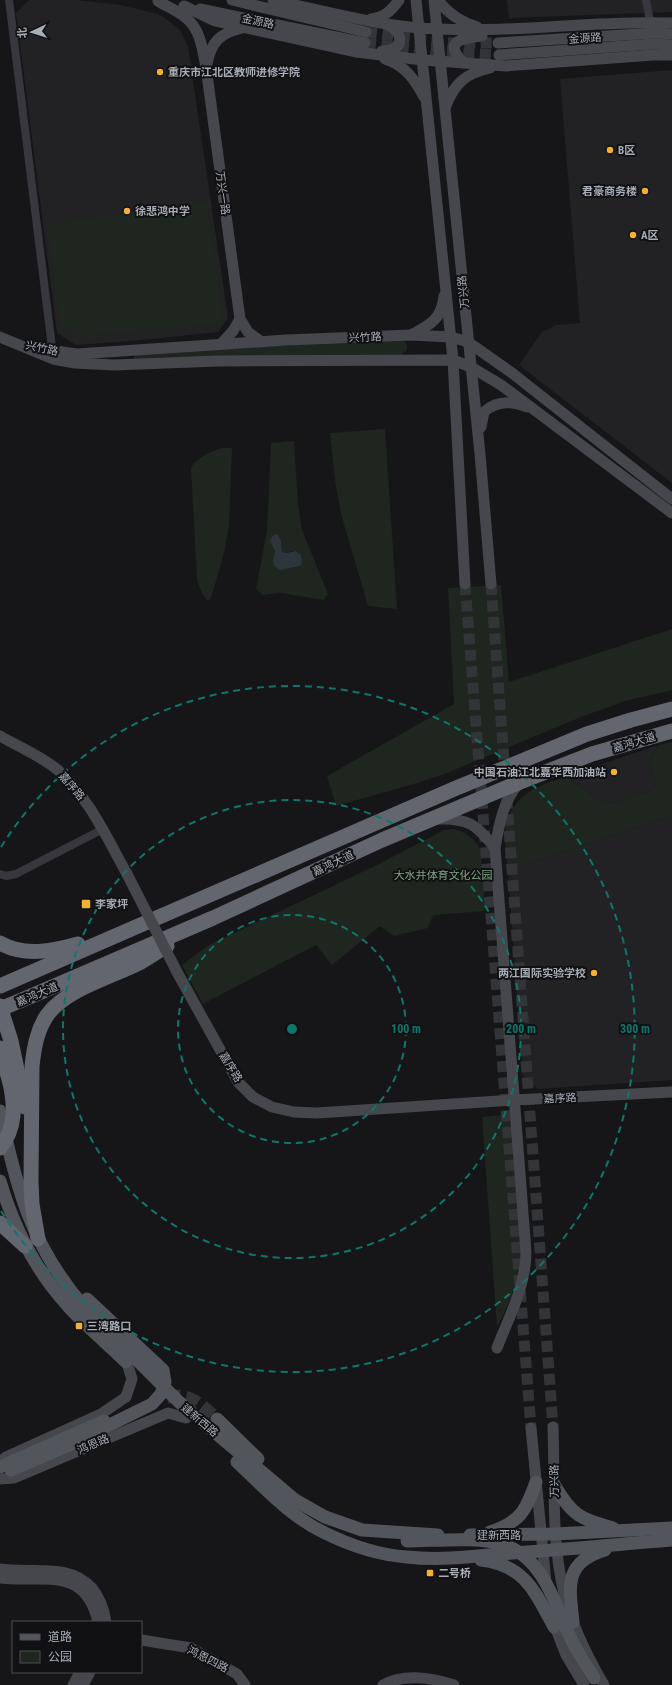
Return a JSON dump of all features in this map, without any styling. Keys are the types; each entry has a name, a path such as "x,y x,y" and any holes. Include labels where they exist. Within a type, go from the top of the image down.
{"highway":[{"name":"嘉鸿大道","path":"5,984 318,849 386,818 587,734 672,709"},
{"name":"嘉鸿大道","path":"0,1009 213,918 382,840 520,782 592,754 672,731"},
{"path":"31,1182 34,1051 41,1026 48,1014 56,1006 76,992 141,962 213,918"},
{"path":"0,943 14,949 25,951 48,951 132,928"},
{"path":"0,1006 11,1041 24,1099 31,1182 32,1243"},
{"path":"0,1048 10,1082 13,1100 12,1124 8,1136 0,1148"},
{"path":"0,1223 32,1243"}],"main road":[{"name":"建新西路","path":"0,1110 10,1158 32,1243 48,1282 69,1307 186,1418 215,1441 287,1509 322,1532 359,1548 407,1558 449,1557 557,1550 627,1538 672,1528"},
{"name":"建新西路","path":"0,1181 12,1216 32,1243 52,1264 74,1296 86,1309 179,1402 295,1500 325,1517 362,1530 408,1534 555,1534 672,1540"},
{"path":"4,1471 69,1445 152,1404 161,1394 165,1382 163,1370 52,1264"},
{"path":"4,1471 145,1401"},
{"path":"217,1419 274,1474 295,1500"},
{"path":"482,1535 501,1528 518,1517 525,1510 536,1482"},
{"path":"555,1486 565,1504 574,1513 627,1538"},
{"path":"362,1530 385,1539 407,1541 482,1541 505,1545 524,1556 541,1575 550,1591 571,1639 595,1683"},
{"path":"573,1622 570,1594 571,1581 576,1569 583,1560 594,1553 627,1538"},
{"path":"449,1557 501,1564 516,1571 537,1595 554,1627"}],"street":[{"path":"9,0 53,356"},
{"name":"金源路","path":"154,0 365,44"},
{"name":"万兴一路","path":"154,0 184,16 193,25 198,36 206,67 240,319"},
{"name":"金源路","path":"232,0 366,32"},
{"path":"273,0 366,20 419,28 504,30 650,22 672,23"},
{"path":"366,20 386,15 394,8 399,0"},
{"name":"万兴路","path":"416,0 428,103 453,360 465,584"},
{"name":"万兴路","path":"434,0 480,454 491,584"},
{"path":"438,0 450,13 465,24 487,30"},
{"path":"646,0 650,22"},
{"path":"184,6 215,21 387,59 397,63 408,73 417,83 428,103"},
{"path":"356,52 389,51 397,48 399,43 398,33 392,27 384,23"},
{"path":"206,67 210,51 217,40 232,31 245,28"},
{"path":"464,63 457,56 455,51 455,46 460,39 482,36 504,30"},
{"name":"金源路","path":"498,43 655,33 672,34"},
{"name":"金源路","path":"499,55 653,44 672,45"},
{"path":"356,52 423,60 506,66"},
{"path":"445,108 450,93 467,76 479,70 506,66 653,55 672,55"},
{"path":"432,146 434,137 439,134 444,137 449,151"},
{"path":"411,335 430,325 437,318 443,304 445,277"},
{"path":"240,319 248,332 260,341"},
{"path":"222,344 233,332 240,319"},
{"name":"兴竹路","path":"53,356 260,341 411,335 451,337 468,342 512,373 672,499"},
{"name":"兴竹路","path":"3,339 75,363 114,365 218,361 453,360 471,366 537,410 672,513"},
{"path":"480,454 481,423 484,412 488,408 497,403 508,402 537,410"},
{"name":"嘉序路","path":"0,736 40,757 57,769 82,797 103,829 177,972 238,1082 253,1098 272,1107 294,1112 317,1114 514,1100 672,1092"},
{"path":"497,1348 523,1283 526,1268 495,848 502,813 510,794 520,782"},
{"path":"433,819 453,819 465,821 475,825 495,848"},
{"path":"0,874 6,876 16,874 103,829"},
{"path":"0,1462 6,1457 101,1414 126,1397 132,1379 127,1362"},
{"name":"鸿恩路","path":"0,1479 14,1478 168,1413 186,1418"},
{"name":"万兴路","path":"553,1427 555,1534"},
{"name":"万兴路","path":"531,1428 541,1534"},
{"path":"541,1534 547,1596 554,1627 566,1655 595,1683"},
{"path":"555,1534 564,1594 595,1683"},
{"path":"0,1569 12,1571 65,1572 77,1576 88,1584 96,1593 103,1606 106,1621"},
{"path":"0,1578 51,1579 74,1584 90,1597 98,1621"},
{"name":"鸿恩四路","path":"142,1640 191,1648 237,1674 245,1685"},
{"path":"73,1685 79,1673"},
{"path":"83,1685 89,1673"},
{"path":"383,1685 389,1682 410,1678 436,1679 454,1685"}],"shaded area":[{"name":"徐悲鸿中学","path":"29,0 76,0 121,5 158,14 180,30 188,47 228,318 218,332 133,341 76,345 57,333 16,13"},
{"path":"507,0 672,0 672,12 509,18"},
{"path":"672,70 672,483 519,365 542,332 556,325 580,323 560,79"},
{"path":"277,534 281,540 282,552 286,553 296,551 301,555 302,563 300,566 280,570 274,566 273,560 275,551 270,541 272,536"},
{"name":"中国石油江北嘉华西加油站","path":"659,745 649,762 657,789 605,805 566,776"},
{"name":"两江国际实验学校","path":"672,815 672,1080 538,1089 523,1077 508,870"}],"green space":[{"path":"207,203 223,319 219,324 79,336 60,326 47,224"},
{"path":"398,339 406,342 407,346 407,350 400,356 134,360 134,354"},
{"path":"385,429 397,609 368,606 341,514 335,480 330,433"},
{"path":"294,441 298,503 302,530 328,594 324,600 280,593 263,595 256,589 267,531 271,443","holes":["272,536 281,540 282,552 298,552 300,566 284,569 273,560 275,551 270,541"]},
{"path":"223,448 232,448 229,526 224,553 211,598 208,601 203,595 197,581 191,468 205,455"},
{"path":"501,585 509,682 672,629 672,690 625,701 581,717 447,773 336,806 327,776 454,704 448,588"},
{"path":"672,742 672,815 508,870 505,841 507,819 518,802 525,795 537,787 566,776 605,805 657,789 649,762 659,745"},
{"name":"大水井体育文化公园","path":"454,829 463,832 474,840 481,852 485,911 433,915 428,928 394,936 380,926 332,965 316,945 203,1004 182,965 209,945 375,866 444,830"},
{"path":"501,1115 511,1123 522,1254 518,1284 497,1327 482,1117"}],"tunnel":[{"path":"366,32 448,43 498,43"},
{"path":"365,43 434,52 499,55"},
{"path":"465,584 531,1428"},
{"path":"491,584 553,1427"},
{"path":"167,1397 175,1396 189,1398 200,1404 217,1419"}],"place":[{"name":"重庆市江北区教师进修学院","path":"160,72"},
{"name":"B区","path":"610,150"},
{"name":"君豪商务楼","path":"645,191"},
{"name":"徐悲鸿中学","path":"127,211"},
{"name":"A区","path":"633,235"},
{"name":"中国石油江北嘉华西加油站","path":"614,772"},
{"name":"李家坪","path":"86,904"},
{"name":"两江国际实验学校","path":"594,973"},
{"name":"三湾路口","path":"79,1326"},
{"name":"二号桥","path":"430,1573"}]}
